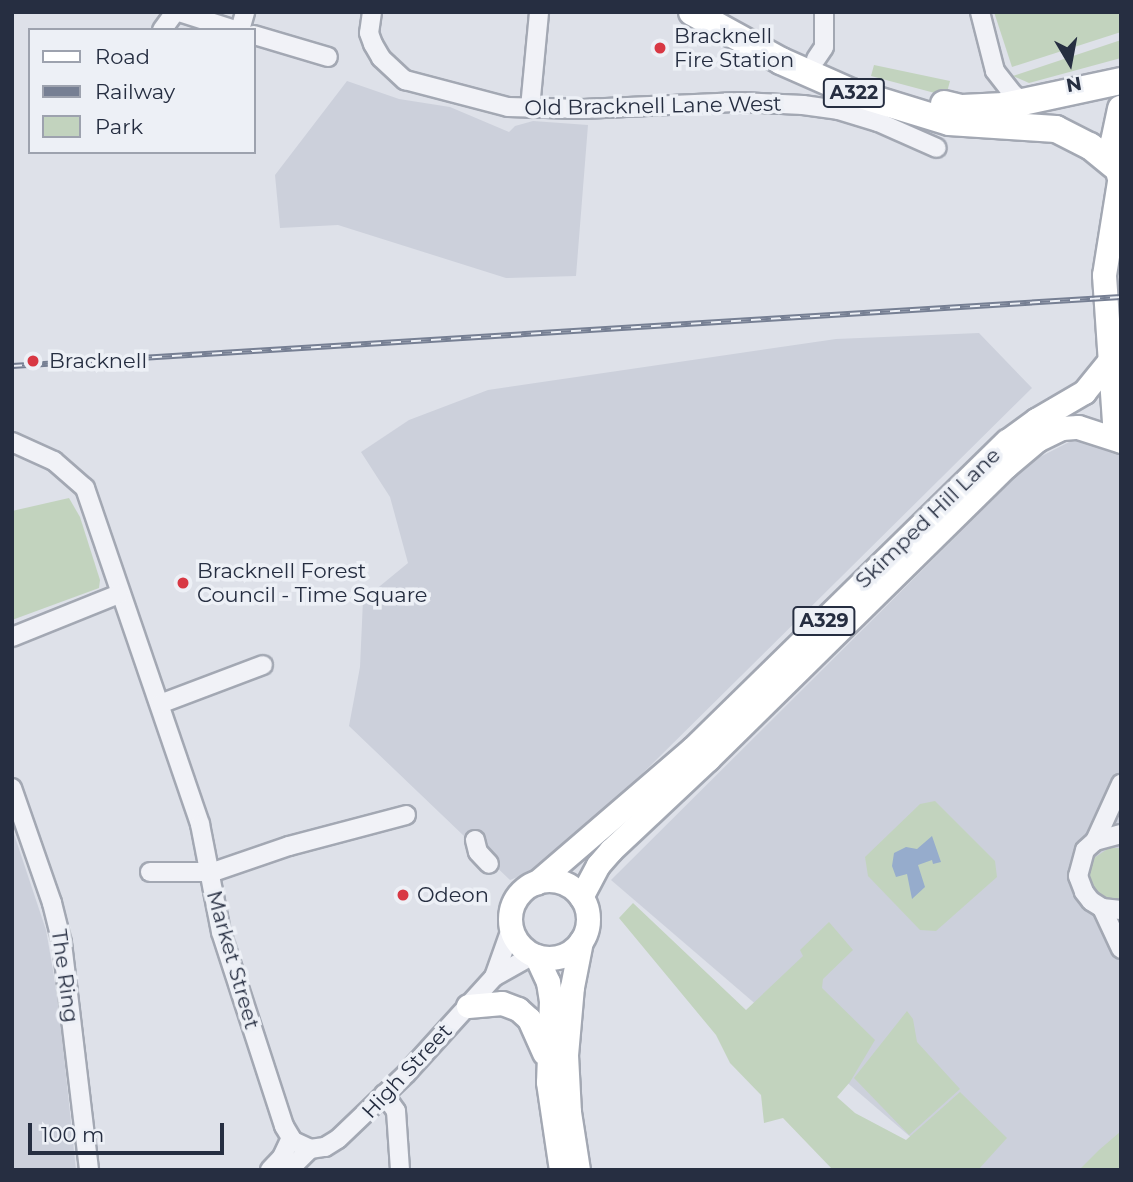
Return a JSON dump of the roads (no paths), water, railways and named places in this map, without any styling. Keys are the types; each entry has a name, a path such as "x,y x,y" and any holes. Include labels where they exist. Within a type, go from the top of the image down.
{"highway":[{"name":"A322","path":"692,12 781,61 850,92 949,122 1056,129 1090,146 1119,173"},
{"name":"A322","path":"728,12 816,59 867,81 962,108 1026,103 1121,81"},
{"path":"1119,173 1114,132 1121,109"}],"main road":[{"name":"A329","path":"1119,173 1104,275 1114,423 1121,441"},
{"name":"Skimped Hill Lane","path":"536,883 693,748 1007,440 1084,392 1109,361"},
{"name":"Skimped Hill Lane","path":"581,897 598,865 611,849 708,759 1005,467 1037,440 1062,428 1078,427 1121,441"},
{"path":"561,1170 552,1128 547,1060 551,1001 548,982 535,956 518,943 511,929 513,904 523,891 548,880 563,883 581,897 588,915 572,987 566,1055 569,1112 579,1170"},
{"path":"535,956 561,957 582,941"},
{"path":"468,1006 502,1003 518,1009 534,1028 547,1060"}],"street":[{"path":"164,28 177,12 230,28"},
{"path":"238,28 245,12"},
{"name":"Old Bracknell Lane West","path":"372,12 369,33 373,44 381,58 405,80 508,107 583,109 740,102 803,105 838,110 878,122 937,148"},
{"path":"530,108 539,12"},
{"path":"816,59 824,47 824,12"},
{"path":"980,12 995,72 1013,94 1026,103"},
{"path":"256,36 328,57"},
{"path":"962,108 979,101 992,84 995,72"},
{"name":"Market Street","path":"12,442 44,454 82,483 203,833 222,936 289,1136"},
{"path":"12,637 120,594"},
{"path":"160,704 263,665"},
{"path":"1121,784 1095,841 1085,850 1078,876 1084,892 1102,908 1121,949"},
{"name":"The Ring","path":"12,788 52,902 62,943 89,1170"},
{"path":"150,873 209,871 289,846 407,815"},
{"path":"1095,841 1121,834"},
{"path":"475,840 478,852 489,864"},
{"path":"1102,908 1121,910"},
{"name":"High Street","path":"494,978 511,929"},
{"name":"High Street","path":"289,1170 310,1149 325,1147 338,1139 494,978 535,956"},
{"path":"384,1094 397,1111 400,1170"},
{"path":"400,1134 411,1170"},
{"path":"270,1170 282,1157 289,1136 310,1149"}],"water":[{"path":"932,836 941,862 933,864 932,860 918,865 925,887 912,899 907,874 896,877 892,866 894,853 906,847 917,849"}],"railway":[{"path":"12,366 1121,297"}],"place":[{"name":"Bracknell Fire Station","path":"660,48"},
{"name":"Bracknell","path":"33,361"},
{"name":"Bracknell Forest Council - Time Square","path":"183,583"},
{"name":"Odeon","path":"403,895"}]}
